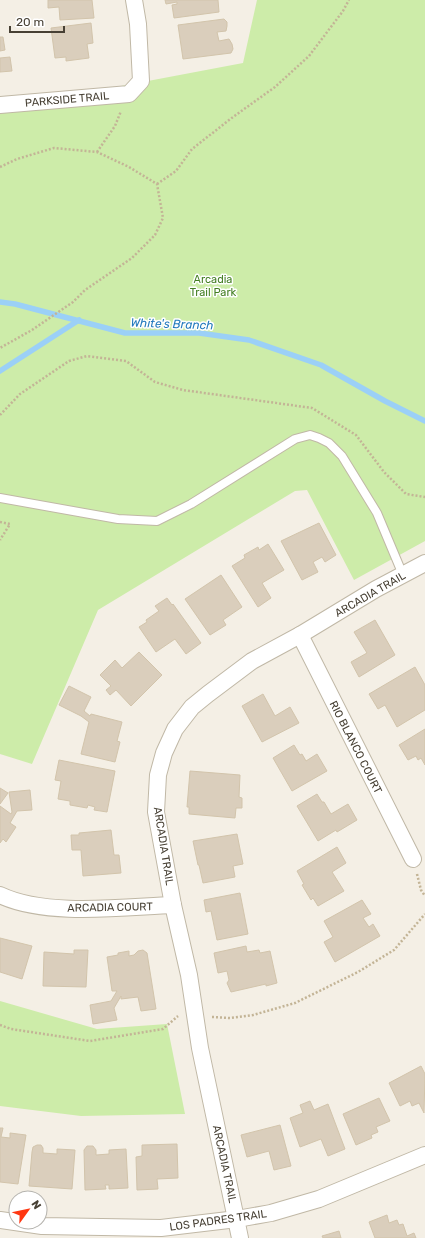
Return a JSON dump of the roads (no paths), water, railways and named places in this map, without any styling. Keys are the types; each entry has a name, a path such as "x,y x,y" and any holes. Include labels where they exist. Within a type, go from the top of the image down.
{"street":[{"name":"PARKSIDE TRAIL","path":"0,105 131,92 141,81 138,24 134,0"},
{"name":"ARCADIA TRAIL","path":"240,1238 200,1048 189,975 156,812 158,775 164,753 174,729 192,708 252,661 300,635 376,589 425,563"},
{"name":"RIO BLANCO COURT","path":"300,635 413,859"},
{"name":"ARCADIA COURT","path":"0,895 32,904 71,909 174,905"},
{"name":"LOS PADRES TRAIL","path":"0,1220 33,1232 161,1228 271,1213 319,1199 425,1155"}],"lane":[{"path":"0,498 118,519 157,521 191,504 295,439 310,435 329,443 345,461 377,513 402,575"}],"waterway":[{"name":"White's Branch","path":"0,302 15,304 125,333 199,333 249,340 321,365 385,401 425,421"},
{"path":"0,371 79,320"}],"park label":[{"name":"Arcadia Trail Park","path":"213,285"}]}
